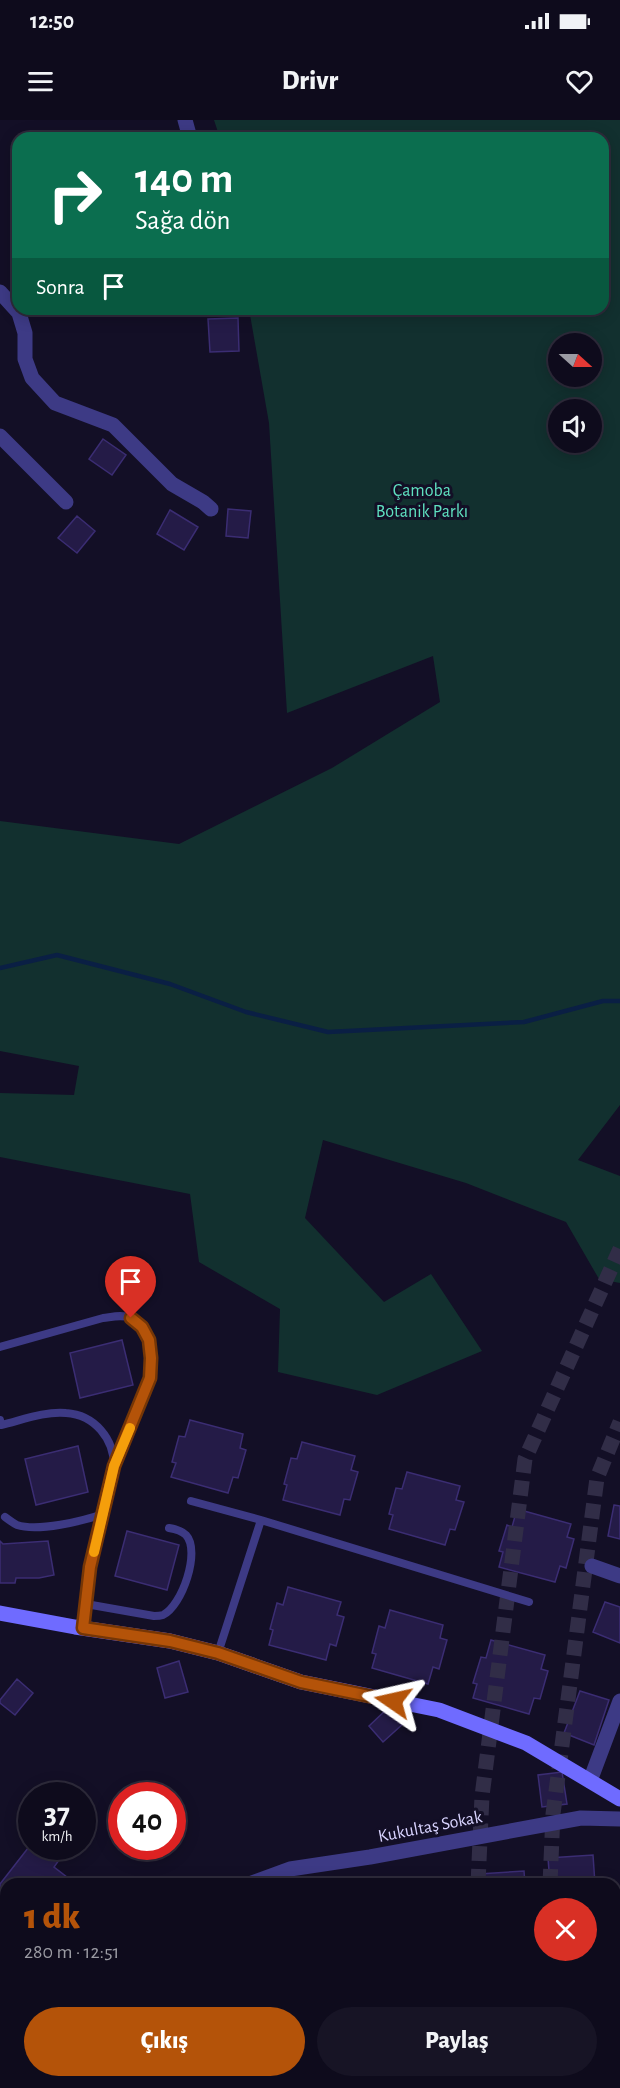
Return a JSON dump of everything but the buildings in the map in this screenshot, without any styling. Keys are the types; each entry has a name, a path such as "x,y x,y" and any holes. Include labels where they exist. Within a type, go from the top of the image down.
{"street":[{"path":"0,292 12,305"},
{"path":"20,315 25,333 25,359 32,378 55,404 113,425 172,484 211,509"},
{"path":"0,436 66,502"},
{"path":"592,1566 620,1576"},
{"path":"0,1612 83,1628 170,1641 218,1653 301,1682 439,1710 526,1743 620,1799"},
{"path":"590,1781 620,1701"},
{"name":"Kukultaş Sokak","path":"265,1878 290,1869 370,1857 581,1818 620,1819"}],"lane":[{"path":"0,1347 103,1318 120,1316 131,1318 142,1327 149,1340 150,1378 114,1466 90,1567 83,1628"},
{"path":"0,1423 57,1413 67,1413 83,1418 97,1425 107,1437 114,1453 114,1466"},
{"path":"191,1501 261,1520 529,1602"},
{"path":"5,1517 16,1525 28,1527 64,1524 103,1514"},
{"path":"218,1653 261,1520"},
{"path":"86,1604 154,1616 163,1615 172,1608 180,1596 192,1552 191,1542 186,1535 169,1528"}],"green space":[{"name":"Çamoba Botanik Parkı","path":"214,120 620,120 620,1105 578,1160 620,1176 620,1283 599,1279 566,1222 466,1183 323,1140 305,1218 384,1302 431,1274 482,1351 377,1395 278,1372 280,1309 199,1262 190,1194 0,1157 0,1093 74,1095 79,1066 0,1051 0,821 179,844 332,768 440,702 433,656 287,713 269,423 250,315 609,315 609,132 218,132"}],"waterway":[{"path":"0,968 57,955 170,984 246,1012 328,1032 524,1022 603,1001 620,1001"}],"tunnel":[{"path":"478,1878 482,1796 525,1459 620,1249"},
{"path":"550,1878 553,1814 597,1478 620,1422"}],"slow traffic":[{"path":"94,1552 114,1466 130,1428"}],"route":[{"path":"131,1318 142,1327 149,1340 150,1378 143,1400 114,1466 90,1567 83,1628 170,1641 218,1653 301,1682 393,1701"}]}
